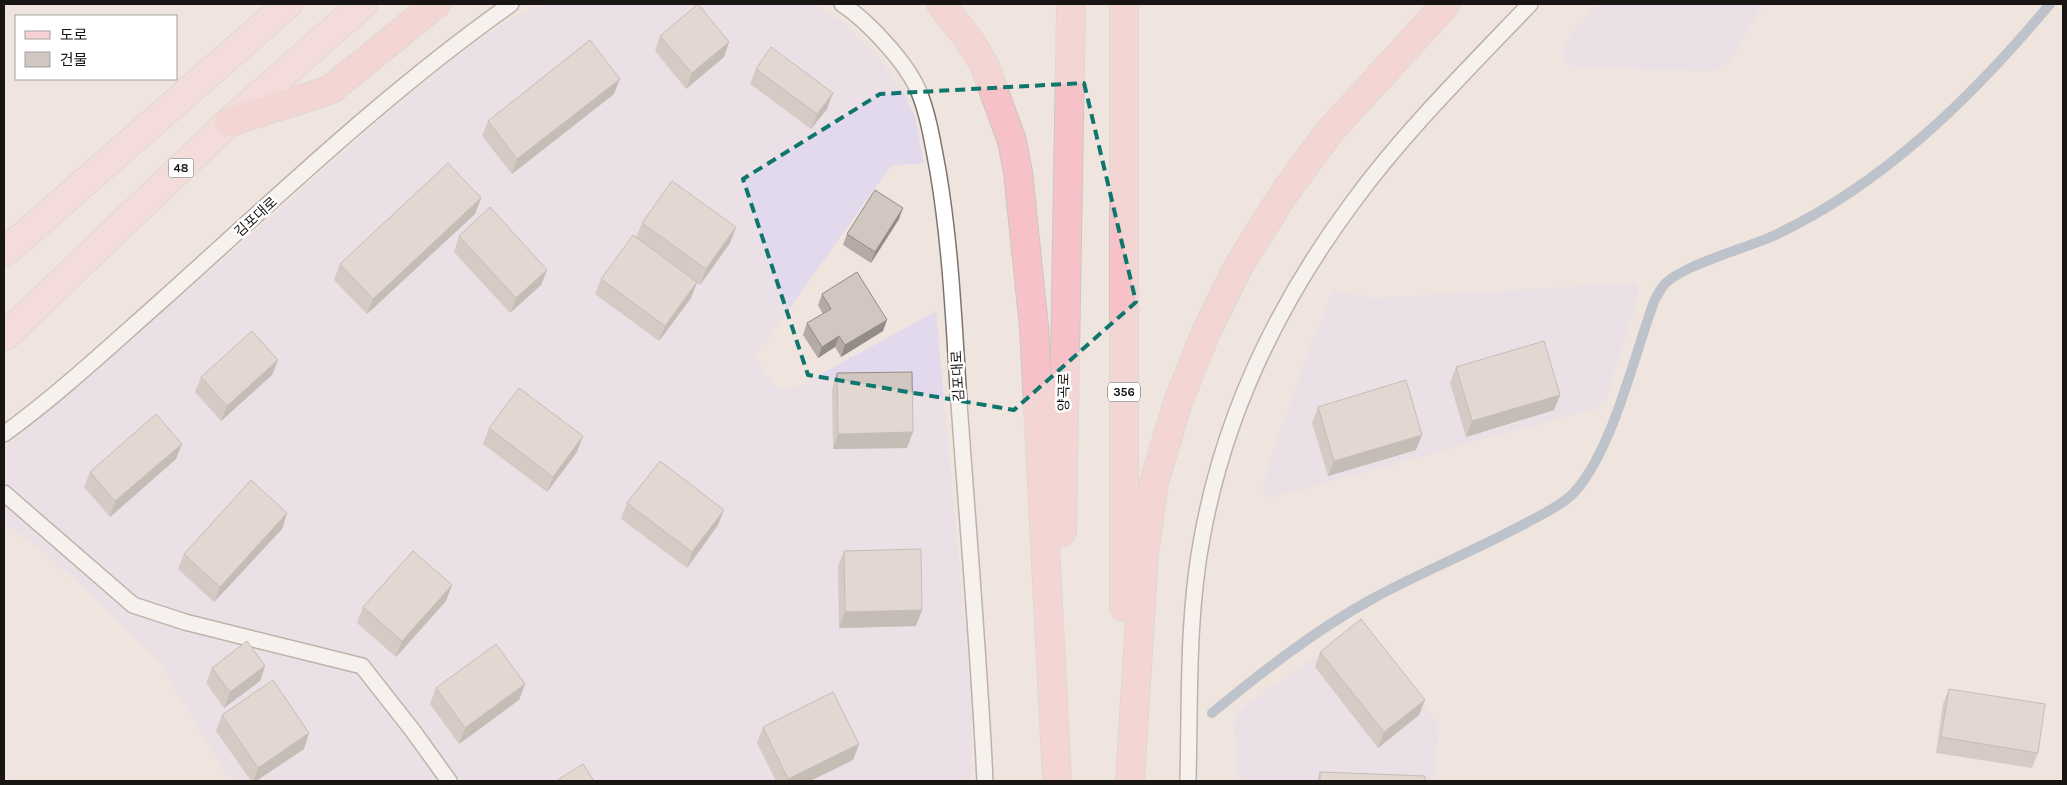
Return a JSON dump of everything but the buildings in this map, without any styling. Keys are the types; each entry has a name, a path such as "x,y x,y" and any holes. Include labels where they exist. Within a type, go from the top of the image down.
{"highway":[{"path":"229,122 330,90 436,4"},
{"path":"941,4 967,37 984,64 1012,141 1018,172 1034,327 1057,780"},
{"name":"양곡로","path":"1057,780 1070,4"},
{"name":"356","path":"1124,4 1124,781"},
{"path":"1130,781 1144,554 1154,482 1178,402 1206,332 1243,259 1283,195 1330,131 1446,4"}],"main road":[{"path":"4,253 288,4"},
{"name":"48","path":"4,336 229,122 363,4"}],"lane":[{"name":"김포대로","path":"4,434 100,355 392,97 467,35 511,4"},
{"name":"김포대로","path":"842,4 873,31 902,66 918,90 934,148 945,213 955,325 977,634 984,781"},
{"path":"1188,781 1195,587 1201,538 1215,476 1228,434 1255,365 1296,286 1315,255 1354,200 1445,93 1530,4"},
{"path":"4,493 133,605 185,622 362,666 449,781"}],"highlighted area":[{"path":"1084,83 1136,302 1014,410 808,375 743,179 880,94"}],"shaded area":[{"path":"542,4 815,4 844,24 871,49 901,87 915,116 924,163 891,166 754,358 779,389 799,386 936,311 972,705 971,781 230,781 159,661 68,573 4,523 4,449 199,281 384,116 466,49 509,20"},
{"path":"1597,4 1763,4 1732,58 1722,68 1710,71 1579,68 1568,64 1562,54 1571,33"},
{"path":"1636,284 1639,292 1607,397 1597,408 1282,495 1271,497 1263,489 1278,437 1310,347 1333,291 1374,298"},
{"path":"1365,626 1439,725 1435,781 1236,781 1237,748 1233,725 1236,716 1243,707 1333,644"}],"waterway":[{"path":"1212,713 1289,653 1351,611 1391,589 1509,532 1548,511 1573,494 1591,469 1603,447 1655,299 1663,286 1683,271 1773,236 1813,215 1852,191 1889,164 1958,104 1990,72 2050,4"}]}
